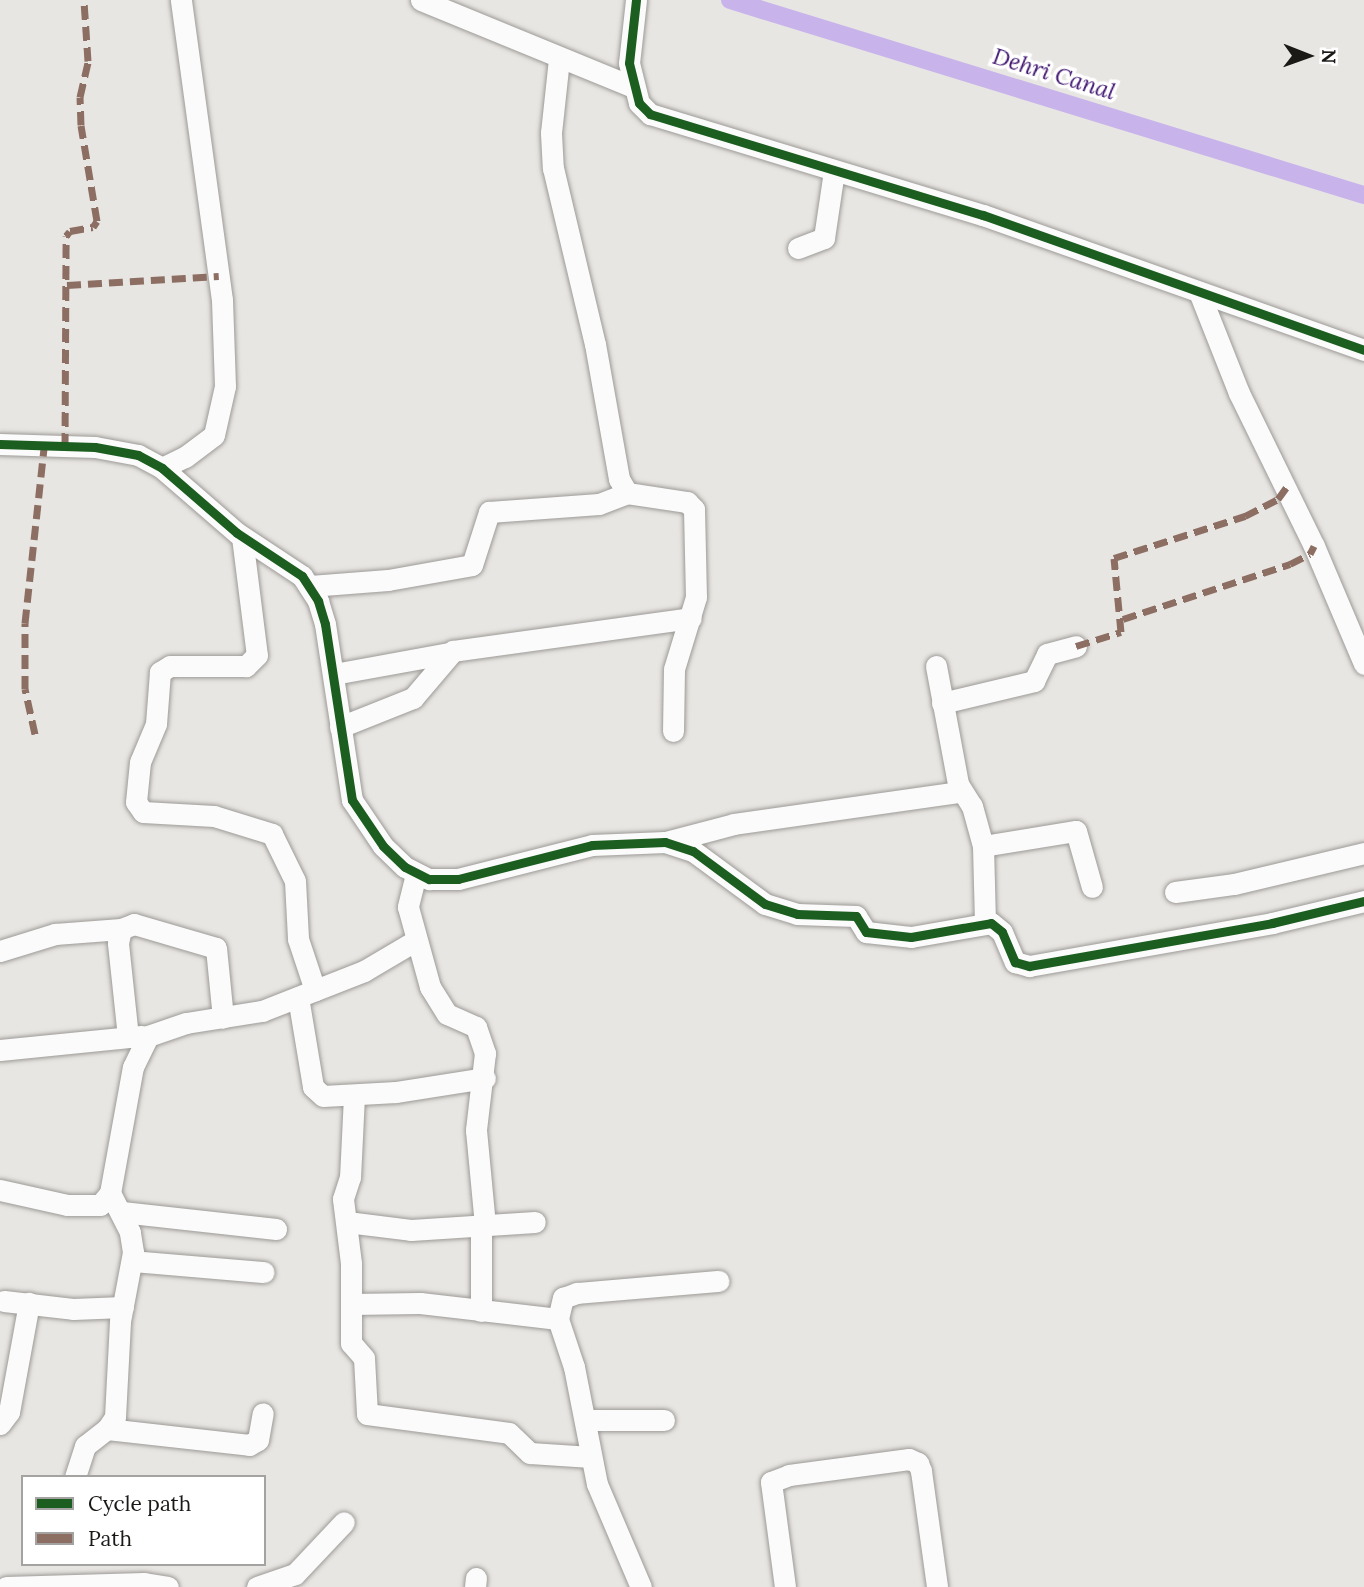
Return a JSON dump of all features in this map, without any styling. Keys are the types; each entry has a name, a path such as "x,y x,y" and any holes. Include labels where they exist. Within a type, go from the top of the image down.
{"street":[{"path":"162,468 214,435 225,386 222,300 181,0"},
{"path":"421,0 559,59 633,87"},
{"path":"636,0 628,45 633,87 650,114 670,123 983,215 1364,349"},
{"path":"559,59 551,133 552,168 595,344 617,469 627,494"},
{"path":"798,248 824,237 834,171"},
{"path":"1199,292 1239,393 1314,545 1364,664"},
{"path":"0,444 111,449 138,455 162,468 243,537 292,568 310,586 325,624 334,674 346,782 360,818 389,852 416,874 458,879 568,849 665,842 734,824 960,792"},
{"path":"310,586 388,580 472,565 489,512 511,507 591,505 627,494 687,502 694,509 697,577 691,618 671,684 673,731"},
{"path":"243,537 257,655 246,666 170,666 160,672 156,724 140,762 136,802 143,811 214,816 272,834 295,881 313,1087 323,1096 354,1096 485,1078"},
{"path":"334,674 485,644 575,637 691,618"},
{"path":"942,703 1034,681 1047,654 1076,646"},
{"path":"340,727 413,698 450,653"},
{"path":"936,666 960,792 972,806 983,846 985,922"},
{"path":"983,846 1076,831 1092,887"},
{"path":"665,842 693,851 765,904 797,914 856,916 866,932 911,937 985,922 1002,932 1015,962 1042,965 1364,901"},
{"path":"1175,892 1234,884 1364,853"},
{"path":"416,874 408,895 415,942 439,1006 454,1018 471,1023 481,1035 485,1078 476,1130 483,1225 481,1311"},
{"path":"0,951 55,934 121,929 143,924 216,948 223,1018"},
{"path":"0,1190 81,1206 100,1205 110,1193 138,1037 118,943 121,929"},
{"path":"0,1050 138,1037 172,1027 262,1011 384,961 415,942"},
{"path":"354,1096 350,1177 343,1199 347,1223 351,1343 364,1358 367,1414 509,1433 530,1453 591,1457"},
{"path":"76,1475 85,1446 107,1430 115,1417 123,1307 132,1261 122,1212 110,1193"},
{"path":"122,1212 276,1229"},
{"path":"347,1223 411,1230 535,1222"},
{"path":"132,1261 264,1272"},
{"path":"641,1587 602,1499 585,1420 558,1319 564,1298 577,1293 718,1281"},
{"path":"4,1301 73,1309 123,1307"},
{"path":"0,1424 9,1412 29,1303"},
{"path":"351,1304 421,1303 558,1319"},
{"path":"107,1430 249,1445 258,1440 263,1413"},
{"path":"585,1420 664,1420"},
{"path":"785,1587 771,1482 789,1475 909,1459 918,1463 921,1471 937,1587"},
{"path":"257,1587 291,1582 344,1522"},
{"path":"6,1587 61,1575 167,1587"}],"waterway":[{"name":"Dehri Canal","path":"730,0 1364,195"}],"marked path":[{"path":"65,447 66,236 70,231 93,227 97,221 81,125 80,97 88,61 84,0"},
{"path":"67,285 219,276"},
{"path":"35,734 25,689 25,623 44,447"},
{"path":"1076,646 1121,632 1114,558 1245,516 1278,499 1286,488"},
{"path":"1123,619 1290,564 1310,554 1314,546"}],"cycle path":[{"path":"636,0 629,63 639,103 650,114 983,215 1364,350"},
{"path":"0,444 95,447 138,455 162,468 237,533 302,576 318,601 325,624 352,800 383,846 405,867 429,879 458,879 592,845 665,842 693,851 765,904 797,914 856,916 866,932 911,937 991,923 1002,932 1015,962 1029,966 1272,923 1364,901"}]}
